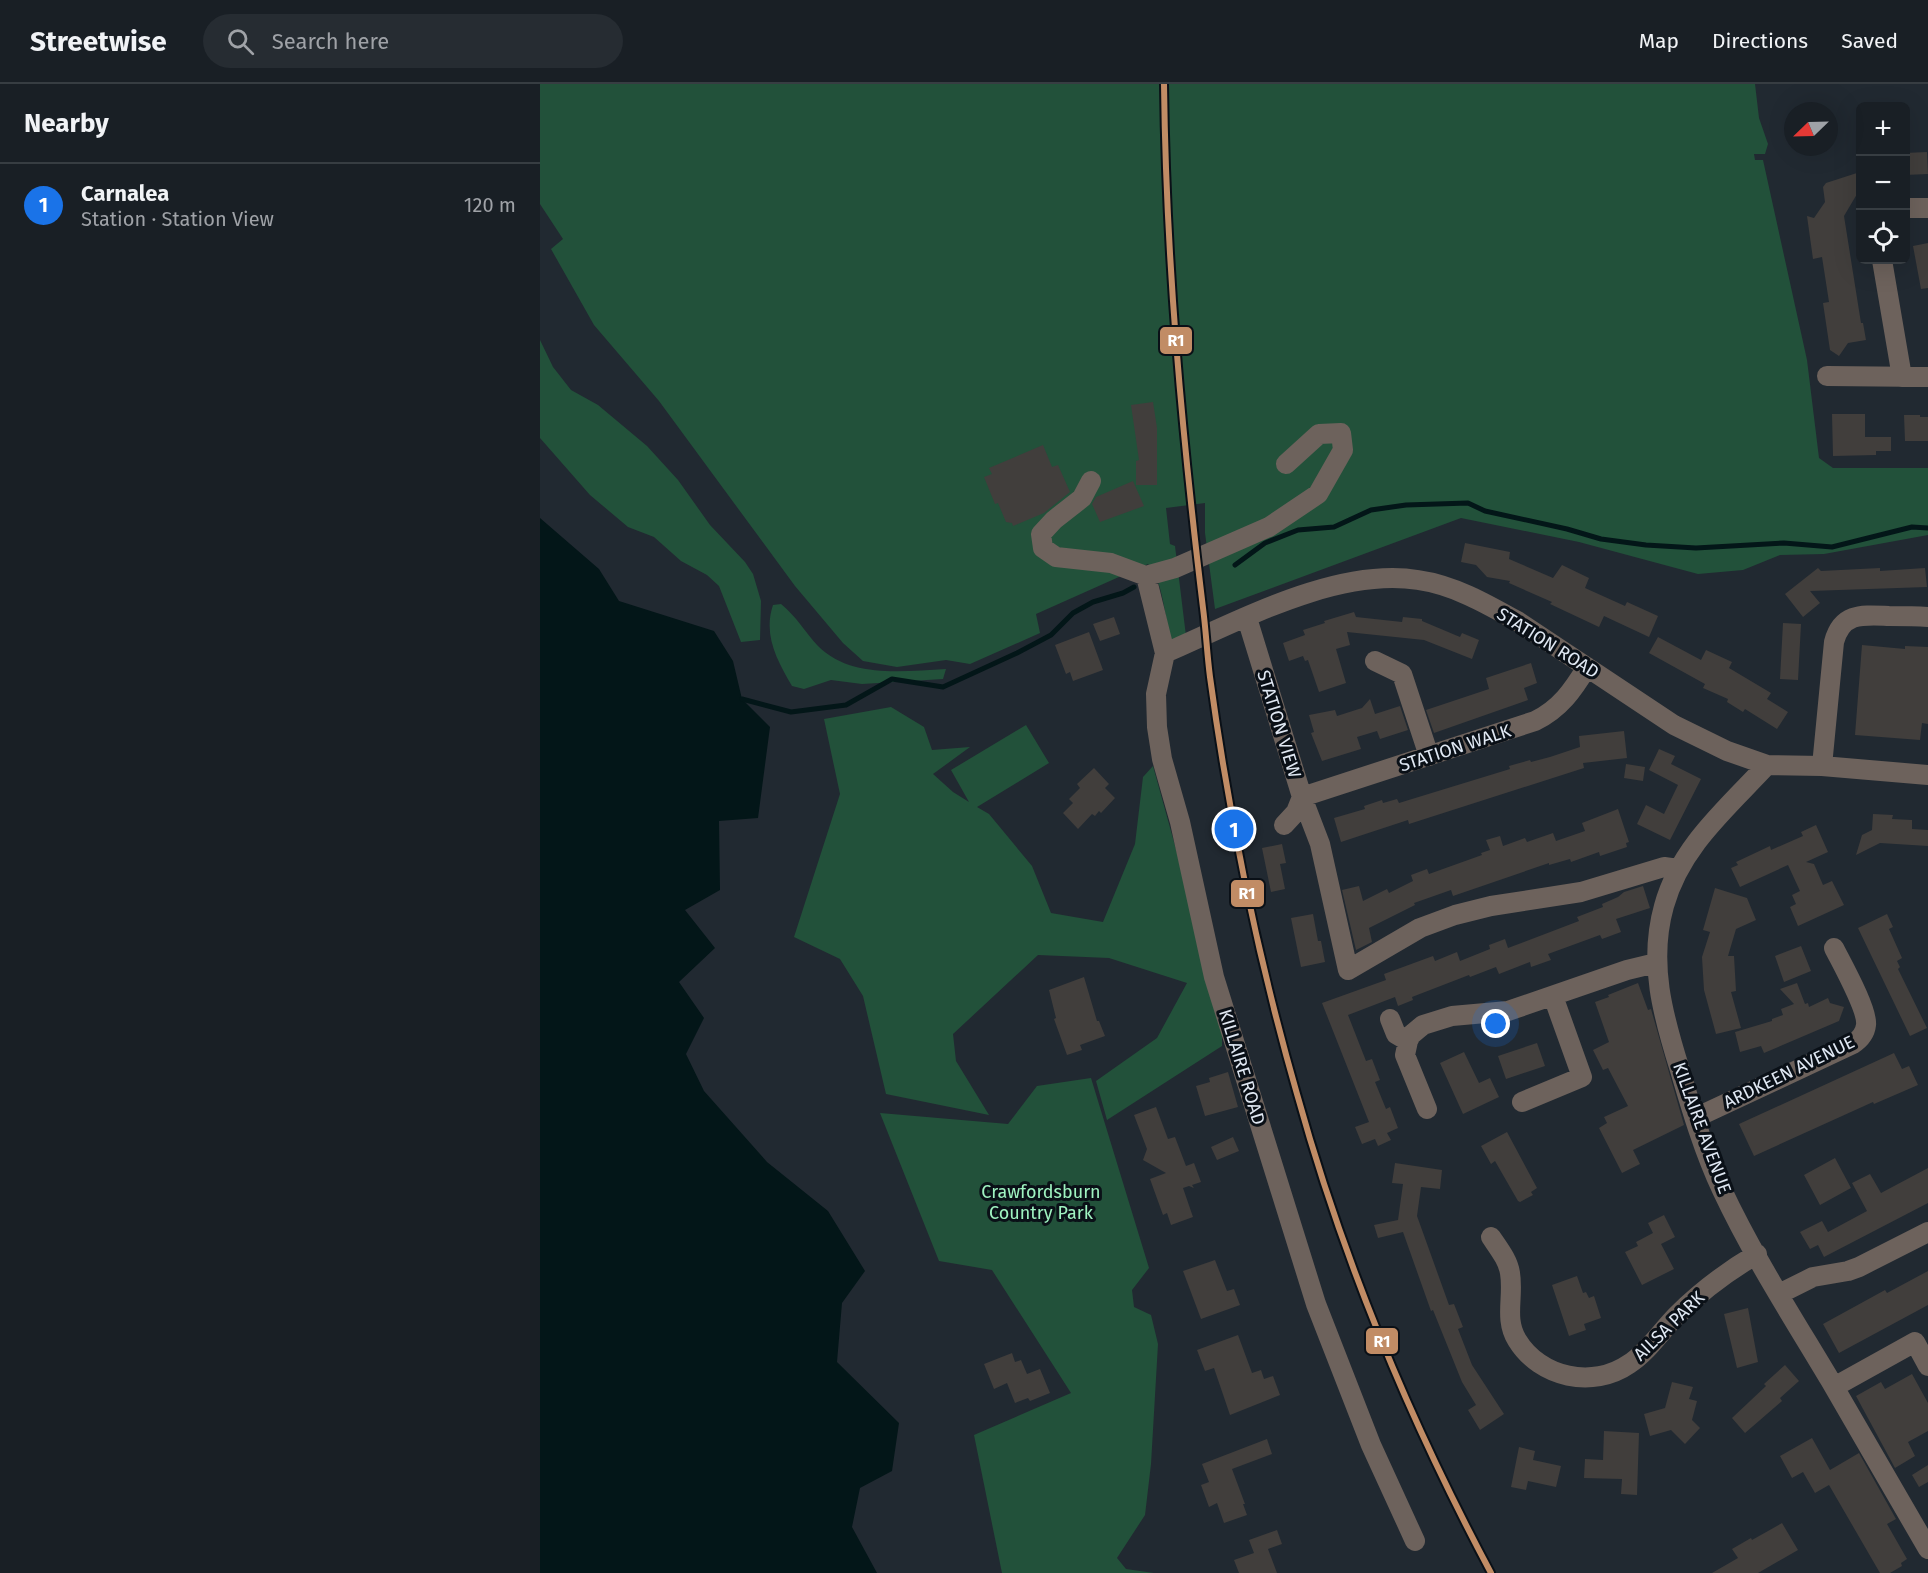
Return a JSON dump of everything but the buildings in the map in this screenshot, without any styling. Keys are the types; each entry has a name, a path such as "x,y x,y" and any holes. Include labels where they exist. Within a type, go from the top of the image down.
{"street":[{"path":"1910,208 1928,208"},
{"path":"1883,264 1902,377"},
{"path":"1827,376 1928,377"},
{"path":"1091,481 1082,498 1054,520 1041,534 1043,548 1056,557 1111,563 1146,576 1206,555 1269,526 1318,494 1343,450 1341,433 1319,435 1286,464"},
{"name":"KILLAIRE ROAD","path":"1146,576 1165,652 1156,694 1157,727 1162,759 1180,822 1214,977 1316,1304 1371,1445 1415,1541"},
{"name":"STATION ROAD","path":"1165,652 1294,598 1341,583 1380,577 1419,580 1453,590 1494,608 1674,725 1727,751 1767,765 1822,766 1928,775"},
{"path":"1822,766 1834,642 1840,628 1845,622 1859,616 1928,617"},
{"name":"STATION VIEW","path":"1247,618 1302,797 1296,812 1284,825"},
{"path":"1375,662 1402,674 1429,756"},
{"name":"STATION WALK","path":"1302,797 1545,717 1564,701 1587,667"},
{"name":"KILLAIRE AVENUE","path":"1767,765 1696,841 1678,869 1667,896 1659,924 1656,963 1666,1024 1695,1118 1722,1190 1779,1294 1928,1549"},
{"path":"1302,797 1320,844 1348,970 1420,928 1455,915 1491,906 1581,892 1664,867 1678,869"},
{"name":"ARDKEEN AVENUE","path":"1695,1118 1853,1044 1862,1036 1866,1025 1865,1013 1834,948"},
{"path":"1427,1109 1405,1055 1408,1041 1417,1029 1452,1016 1508,1011 1627,970 1656,963"},
{"path":"1522,1101 1582,1077 1553,996"},
{"path":"1390,1019 1396,1034 1408,1041"},
{"path":"1779,1294 1813,1277 1858,1267 1928,1232"},
{"name":"AILSA PARK","path":"1491,1237 1508,1262 1511,1287 1509,1318 1517,1340 1525,1351 1545,1368 1570,1377 1584,1378 1608,1375 1630,1364 1677,1315 1720,1277 1757,1254"},
{"path":"1834,1387 1915,1342 1928,1366"}],"green space":[{"path":"540,84 1755,84 1759,118 1768,144 1765,154 1754,154 1755,160 1763,160 1807,360 1819,458 1833,468 1928,468 1928,535 1824,554 1780,555 1743,570 1698,574 1579,542 1461,518 1215,609 1205,533 1205,503 1166,508 1170,544 1175,546 1186,636 1171,641 1160,589 1148,564 1036,614 1040,633 970,664 946,660 897,667 863,661 843,643 795,586 659,401 594,325 551,249 563,239 540,204"},
{"path":"540,340 553,367 571,390 598,405 647,446 678,480 710,525 745,562 753,574 761,601 760,640 741,642 719,586 707,575 681,561 654,537 628,527 590,495 540,438"},
{"path":"781,604 818,646 831,657 846,664 879,671 946,669 943,679 862,684 831,680 804,689 792,686 781,667 771,637 770,616 773,605"},
{"path":"891,707 924,727 932,750 970,747 933,774 953,792 969,802 951,770 1026,725 1049,763 977,807 989,814 1032,866 1051,913 1103,922 1135,844 1143,777 1153,766 1222,1016 1222,1046 1107,1120 1096,1081 1157,1038 1187,983 1109,958 1038,955 953,1034 956,1061 989,1115 886,1094 863,996 840,959 794,937 840,794 824,719"},
{"name":"Crawfordsburn Country Park","path":"1091,1078 1149,1268 1132,1290 1134,1307 1151,1315 1158,1344 1151,1464 1145,1515 1117,1558 1126,1569 1154,1573 1002,1573 974,1435 1071,1393 992,1270 939,1261 880,1113 1008,1124 1037,1086"}],"shaded area":[{"path":"540,518 599,569 619,601 714,631 733,661 742,699 770,727 758,818 719,821 720,890 685,910 715,948 679,982 704,1018 686,1054 704,1091 767,1162 828,1211 865,1271 842,1303 837,1362 899,1423 892,1471 860,1488 852,1527 877,1573 540,1573"}],"waterway":[{"path":"1235,565 1265,543 1298,530 1334,527 1371,510 1406,505 1468,503 1485,511 1601,539 1696,548 1784,543 1832,547 1912,527 1928,528"},
{"path":"742,699 791,712 846,705 892,679 943,687 1051,635 1073,613 1093,602 1123,593 1134,587"}],"transit line":[{"name":"R1","path":"1164,84 1168,216 1176,347 1188,477 1218,730 1257,939 1315,1156 1357,1278 1406,1398 1461,1516 1491,1573"}],"place":[{"name":"Carnalea","path":"1234,829"}]}
